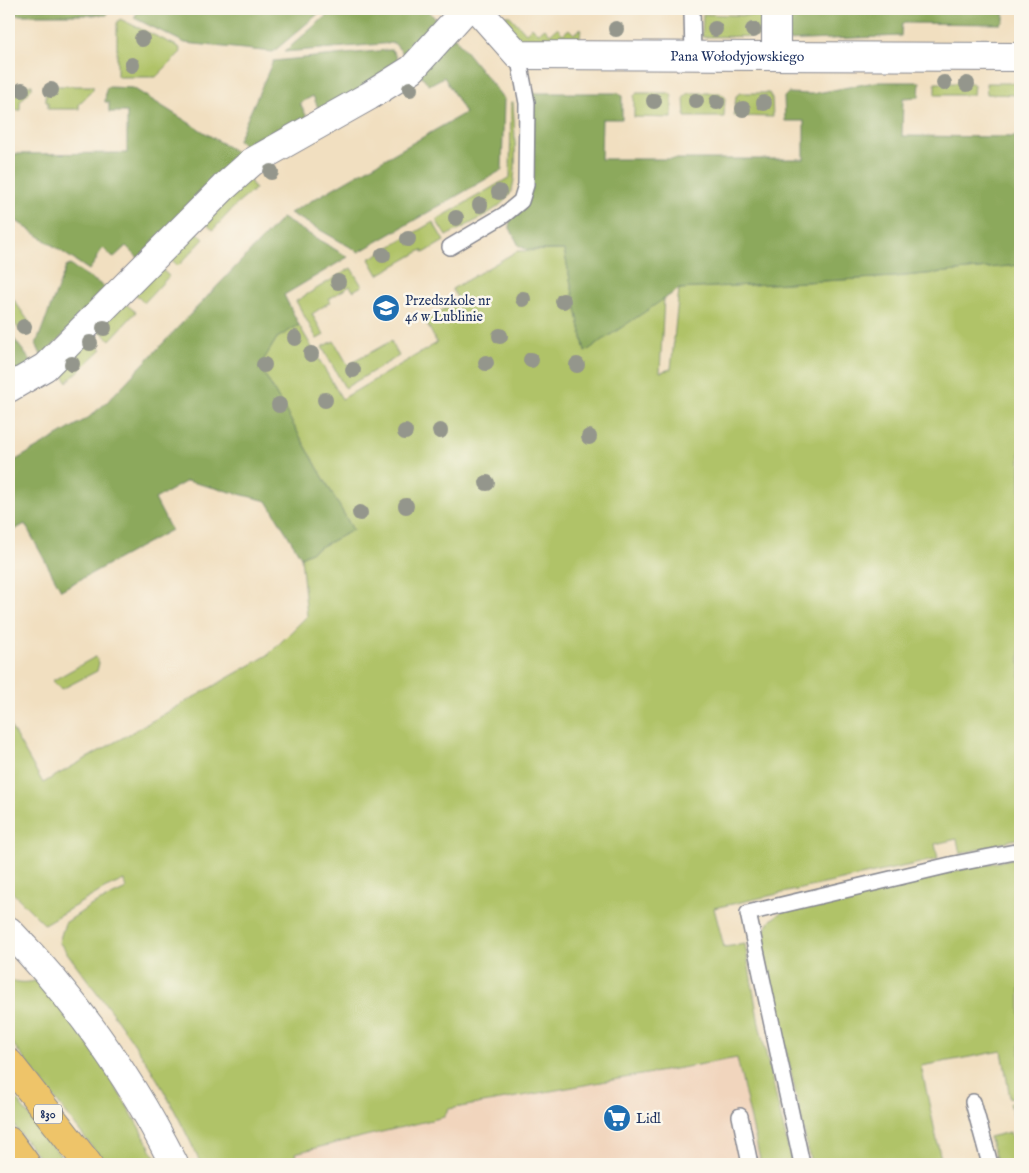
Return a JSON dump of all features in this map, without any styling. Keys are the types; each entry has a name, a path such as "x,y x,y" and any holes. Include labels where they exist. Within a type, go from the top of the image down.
{"main road":[{"name":"830","path":"9,1063 88,1164"},
{"path":"9,1142 26,1164"}],"street":[{"path":"9,388 45,367 224,187 252,162 370,96 412,69 466,9"},
{"path":"477,9 518,55"},
{"path":"776,9 776,56"},
{"name":"Pana Wołodyjowskiego","path":"518,55 1020,57"},
{"path":"9,931 41,965 104,1045 163,1142 174,1164"}],"lane":[{"path":"692,11 693,56"},
{"path":"450,247 504,215 521,201 524,193 526,185 527,103 518,55"},
{"path":"802,1164 748,913 1020,850"},
{"path":"973,1102 990,1164"},
{"path":"740,1116 750,1164"}],"shaded area":[{"path":"737,1058 761,1164 298,1164 295,1153 444,1117 449,1109"}],"green space":[{"path":"9,9 107,9 107,15 9,15"},
{"path":"139,9 324,9 273,52 185,43 134,18"},
{"path":"329,9 427,9 440,24 408,59 394,43 284,52 326,16"},
{"path":"784,9 1004,9 1004,21 1001,24 902,23 901,36 784,41"},
{"path":"703,14 763,16 768,36 702,37"},
{"path":"510,16 526,33 532,27 538,33 545,28 550,34 557,28 563,34 569,29 574,34 581,28 580,38 576,43 521,42 499,18"},
{"path":"120,19 179,47 181,52 156,77 118,77 117,23"},
{"path":"452,34 504,99 502,170 359,252 290,213 465,113 444,77 429,85 420,74"},
{"path":"392,50 401,65 320,112 313,96 300,103 309,121 255,152 238,140 273,61"},
{"path":"875,82 920,82 919,97 903,98 902,136 1020,137 1020,265 894,277 679,289 585,352 564,250 528,250 519,246 509,226 510,221 522,209 531,93 618,93 622,96 622,119 602,119 601,159 804,159 804,121 785,121 784,97 788,93 812,94"},
{"path":"935,83 972,83 974,85 973,95 935,95"},
{"path":"986,83 1020,83 1020,95 987,94"},
{"path":"9,85 32,85 32,88 20,102 20,110 9,111"},
{"path":"45,86 93,86 93,90 79,104 79,109 48,109"},
{"path":"108,87 133,88 236,152 239,157 138,258 126,246 113,258 103,248 89,270 9,216 9,154 127,153 127,112 109,112 109,102 105,102 106,89"},
{"path":"637,93 669,93 672,96 672,118 634,117 634,96"},
{"path":"689,93 720,93 725,97 724,117 685,117 684,97"},
{"path":"740,93 769,93 772,98 773,117 734,116 736,96"},
{"path":"511,102 513,102 515,164 513,187 510,194 505,201 489,213 446,236 436,220 510,177"},
{"path":"246,174 255,189 235,206 213,230 201,219"},
{"path":"282,218 348,257 284,295 299,325 277,338 260,366 353,530 301,557 267,501 187,481 155,499 171,530 61,590 25,524 9,533 9,464 88,418 107,402"},
{"path":"433,222 444,241 424,253 422,250 378,275 369,259"},
{"path":"193,228 204,239 178,266 166,255"},
{"path":"564,250 585,352 664,298 660,372 671,369 679,289 894,277 1020,265 1020,838 960,854 957,839 935,844 938,859 714,908 724,947 745,944 759,1024 792,1164 761,1164 737,1058 449,1109 444,1117 295,1153 298,1164 201,1164 178,1116 151,1069 59,942 65,923 90,906 126,889 124,880 106,888 44,924 9,889 9,724 43,783 268,655 307,616 301,557 353,530 260,366 277,338 299,325 342,399 437,343 425,320 459,301 452,289 517,251"},
{"path":"70,265 108,289 42,357 36,344 66,267"},
{"path":"158,266 169,276 144,303 134,293"},
{"path":"351,268 362,286 353,291 350,286 329,299 330,302 312,314 324,335 317,339 296,301"},
{"path":"9,293 32,326 30,334 22,334 9,315"},
{"path":"123,302 136,312 110,340 98,329"},
{"path":"9,332 33,364 9,379"},
{"path":"90,339 102,349 67,382 59,368"},
{"path":"334,341 348,365 391,341 399,356 345,388 322,347"},
{"path":"95,657 99,663 97,671 62,689 52,681"},
{"path":"1020,857 1020,1095 1010,1098 1002,1051 921,1066 942,1164 811,1164 761,935 772,919 787,908"},
{"path":"9,978 23,982 38,980 91,1048 129,1109 159,1164 105,1164 9,1039"},
{"path":"9,1090 67,1164 44,1164 9,1119"},
{"path":"1020,1099 1020,1141 1010,1103"},
{"path":"1010,1132 1019,1161 998,1164 989,1137"}],"place":[{"name":"Przedszkole nr 46 w Lublinie","path":"386,308"},
{"name":"Lidl","path":"617,1118"}]}
